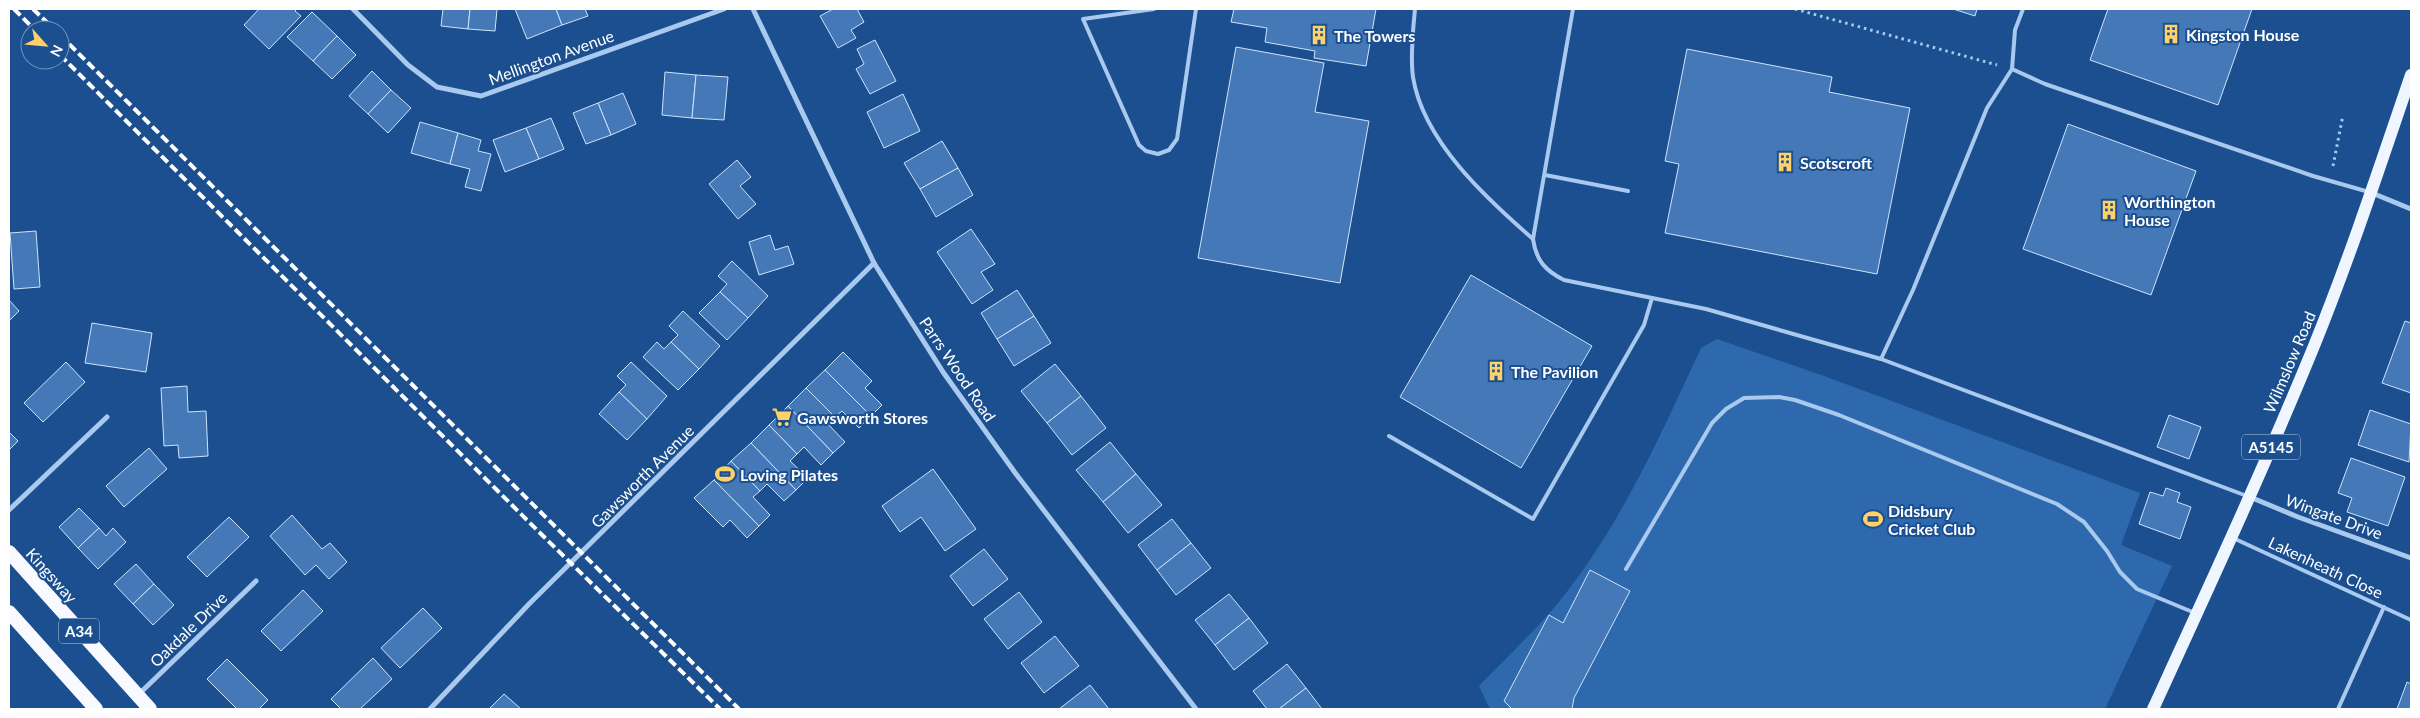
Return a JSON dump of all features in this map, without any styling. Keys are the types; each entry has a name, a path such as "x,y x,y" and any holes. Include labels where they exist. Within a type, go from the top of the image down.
{"highway":[{"name":"Kingsway","path":"9,552 150,709"},
{"name":"A34","path":"9,612 96,709"}],"main road":[{"name":"Wilmslow Road","path":"2153,709 2197,614 2314,346 2350,254 2369,192 2411,75"}],"street":[{"name":"Mellington Avenue","path":"353,9 408,65 437,87 481,96 724,9"},
{"name":"Parrs Wood Road","path":"753,9 874,263 943,372 1016,474 1196,709"},
{"path":"2369,192 2411,209"},
{"name":"Gawsworth Avenue","path":"430,709 529,604 874,263"},
{"path":"9,510 106,417"},
{"name":"Wingate Drive","path":"2249,496 2298,517 2411,558"},
{"name":"Oakdale Drive","path":"137,696 256,580"}],"lane":[{"path":"1154,9 1083,19 1139,145 1146,151 1158,154 1169,150 1176,140 1196,9"},
{"path":"1415,9 1413,77 1423,112 1462,171 1533,239"},
{"path":"1573,9 1533,239 1535,252 1549,272 1564,280 1706,310 1881,359 2249,496"},
{"path":"1881,359 1913,290 1987,108 2012,70 2015,30 2022,9"},
{"path":"2012,70 2045,84 2330,181 2369,192"},
{"path":"1545,175 1628,191"},
{"path":"1389,436 1533,519 1644,325 1652,298"},
{"path":"1626,569 1712,423 1726,409 1744,398 1779,397 1795,400 1839,415 2057,504 2084,522 2107,551 2120,572 2137,589 2197,614"},
{"name":"Lakenheath Close","path":"2231,537 2411,620"},
{"path":"2338,709 2384,607"}],"path":[{"path":"1795,9 2012,70"},
{"path":"2330,181 2343,115"}],"shaded area":[{"name":"Didsbury Cricket Club","path":"1717,339 1824,376 2140,493 2121,545 2172,566 2105,709 1490,709 1479,686 1549,614 1580,574 1620,512 1654,447 1701,348"}],"building":[{"path":"259,9 297,9 295,11 301,16 269,49 244,25"},
{"path":"443,9 470,9 468,29 441,26"},
{"path":"470,9 497,9 495,31 468,29"},
{"path":"515,9 556,9 562,25 527,39"},
{"path":"556,9 585,9 588,16 562,25"},
{"path":"833,9 857,9 864,22 851,30 856,38 838,48 820,16"},
{"name":"The Towers","path":"1234,9 1376,9 1366,66 1314,58 1315,51 1265,42 1267,28 1231,22"},
{"path":"1953,9 1977,9 1975,16"},
{"name":"Kingston House","path":"2108,9 2252,9 2218,105 2090,60"},
{"path":"312,12 337,36 313,61 287,37"},
{"path":"337,36 356,55 332,79 313,61"},
{"path":"875,40 896,81 870,94 856,69 864,64 857,49"},
{"path":"1236,47 1324,63 1315,112 1369,121 1340,283 1198,258"},
{"name":"Scotscroft","path":"1687,49 1832,77 1829,92 1910,108 1877,274 1665,233 1679,164 1665,161"},
{"path":"372,71 391,90 368,114 349,96"},
{"path":"665,72 696,75 692,118 662,115"},
{"path":"696,75 728,77 724,120 692,118"},
{"path":"391,90 411,108 388,133 368,114"},
{"path":"623,93 636,124 611,135 598,103"},
{"path":"903,94 920,131 884,148 867,112"},
{"path":"598,103 611,135 586,144 573,113"},
{"path":"551,118 564,149 539,159 526,128"},
{"path":"420,122 458,133 450,164 411,153"},
{"name":"Worthington House","path":"2068,124 2196,171 2151,295 2023,249"},
{"path":"526,128 539,159 505,172 493,140"},
{"path":"458,133 481,140 478,151 491,154 481,191 465,187 470,169 450,164"},
{"path":"942,141 958,168 920,189 904,163"},
{"path":"737,160 751,177 740,186 756,204 738,219 709,184"},
{"path":"958,168 973,195 936,217 920,189"},
{"path":"971,229 995,264 981,272 993,290 972,304 937,252"},
{"path":"36,231 40,287 14,289 10,233"},
{"path":"770,235 775,250 788,246 794,264 759,275 749,242"},
{"path":"732,261 768,296 748,318 720,292 727,284 718,276"},
{"name":"The Pavilion","path":"1471,275 1592,346 1521,468 1400,397"},
{"path":"1017,290 1034,316 997,339 981,313"},
{"path":"720,292 748,318 727,340 699,313"},
{"path":"9,300 19,311 9,321"},
{"path":"683,311 720,346 699,369 671,342 678,335 669,326"},
{"path":"1034,316 1051,343 1014,366 997,339"},
{"path":"2405,321 2411,323 2411,393 2382,383"},
{"path":"92,323 152,333 146,372 85,363"},
{"path":"657,342 664,349 671,342 699,369 678,390 643,357"},
{"path":"843,352 872,381 865,388 882,405 871,416 825,370"},
{"path":"66,362 85,382 43,422 24,403"},
{"path":"631,362 667,396 647,419 619,392 626,385 617,376"},
{"path":"1055,364 1081,396 1047,423 1021,391"},
{"path":"825,370 871,416 859,428 842,411 835,417 806,388"},
{"path":"187,386 188,412 206,411 208,456 179,458 178,445 164,446 161,388"},
{"path":"806,388 835,417 828,424 845,442 833,453 788,406"},
{"path":"619,392 647,419 627,440 599,414"},
{"path":"1081,396 1106,428 1072,455 1047,423"},
{"path":"788,406 833,453 821,465 804,447 797,454 769,425"},
{"path":"2370,410 2411,424 2409,462 2358,445"},
{"path":"2169,415 2201,427 2189,459 2157,447"},
{"path":"769,425 797,454 790,461 808,478 796,490 751,443"},
{"path":"9,432 18,441 9,450"},
{"path":"1110,442 1136,474 1103,502 1076,470"},
{"path":"751,443 796,490 784,501 767,484 760,491 731,461"},
{"path":"149,448 167,469 124,507 106,486"},
{"path":"2351,458 2405,477 2388,526 2347,512 2352,498 2338,493"},
{"path":"731,461 760,491 753,497 770,515 759,526 714,480"},
{"path":"933,469 976,529 945,551 921,517 900,532 882,506"},
{"path":"1136,474 1162,505 1128,533 1103,502"},
{"path":"714,480 759,526 747,538 730,520 723,527 694,498"},
{"path":"2166,488 2180,493 2177,502 2191,507 2180,539 2139,524 2150,492 2163,496"},
{"path":"79,508 99,528 78,548 59,527"},
{"path":"292,515 322,549 330,543 347,562 329,579 316,565 305,575 270,536"},
{"path":"229,517 249,537 207,577 187,557"},
{"path":"1172,519 1191,543 1157,570 1138,545"},
{"path":"99,528 106,536 113,528 126,542 98,569 78,548"},
{"path":"1191,543 1211,568 1176,595 1157,570"},
{"path":"984,549 1008,579 973,606 950,576"},
{"path":"136,564 154,584 133,604 114,584"},
{"path":"1590,570 1630,591 1574,698 1572,709 1512,709 1504,701 1549,615 1563,623"},
{"path":"154,584 174,605 153,625 133,604"},
{"path":"303,590 323,611 281,651 261,631"},
{"path":"1019,592 1042,622 1008,649 984,619"},
{"path":"1229,594 1249,618 1215,645 1195,620"},
{"path":"423,608 442,628 400,668 381,648"},
{"path":"1249,618 1268,643 1234,670 1215,645"},
{"path":"1055,636 1079,666 1044,693 1021,663"},
{"path":"373,658 392,679 360,709 341,709 331,699"},
{"path":"227,659 268,700 259,709 237,709 207,679"},
{"path":"1287,664 1306,688 1279,709 1267,709 1253,691"},
{"path":"2407,682 2411,684 2411,709 2397,709"},
{"path":"1090,685 1109,709 1059,709"},
{"path":"1306,688 1322,709 1279,709"},
{"path":"504,694 521,709 489,709"}],"railway":[{"path":"14,9 25,20"},
{"path":"33,9 45,20"},
{"path":"70,45 739,709"},
{"path":"70,65 537,530 720,709"}],"place":[{"name":"Kingston House","path":"2171,34"},
{"name":"The Towers","path":"1319,35"},
{"name":"Scotscroft","path":"1785,162"},
{"name":"Worthington House","path":"2109,210"},
{"name":"The Pavilion","path":"1496,371"},
{"name":"Gawsworth Stores","path":"782,417"},
{"name":"Loving Pilates","path":"725,474"},
{"name":"Didsbury Cricket Club","path":"1873,519"}]}
